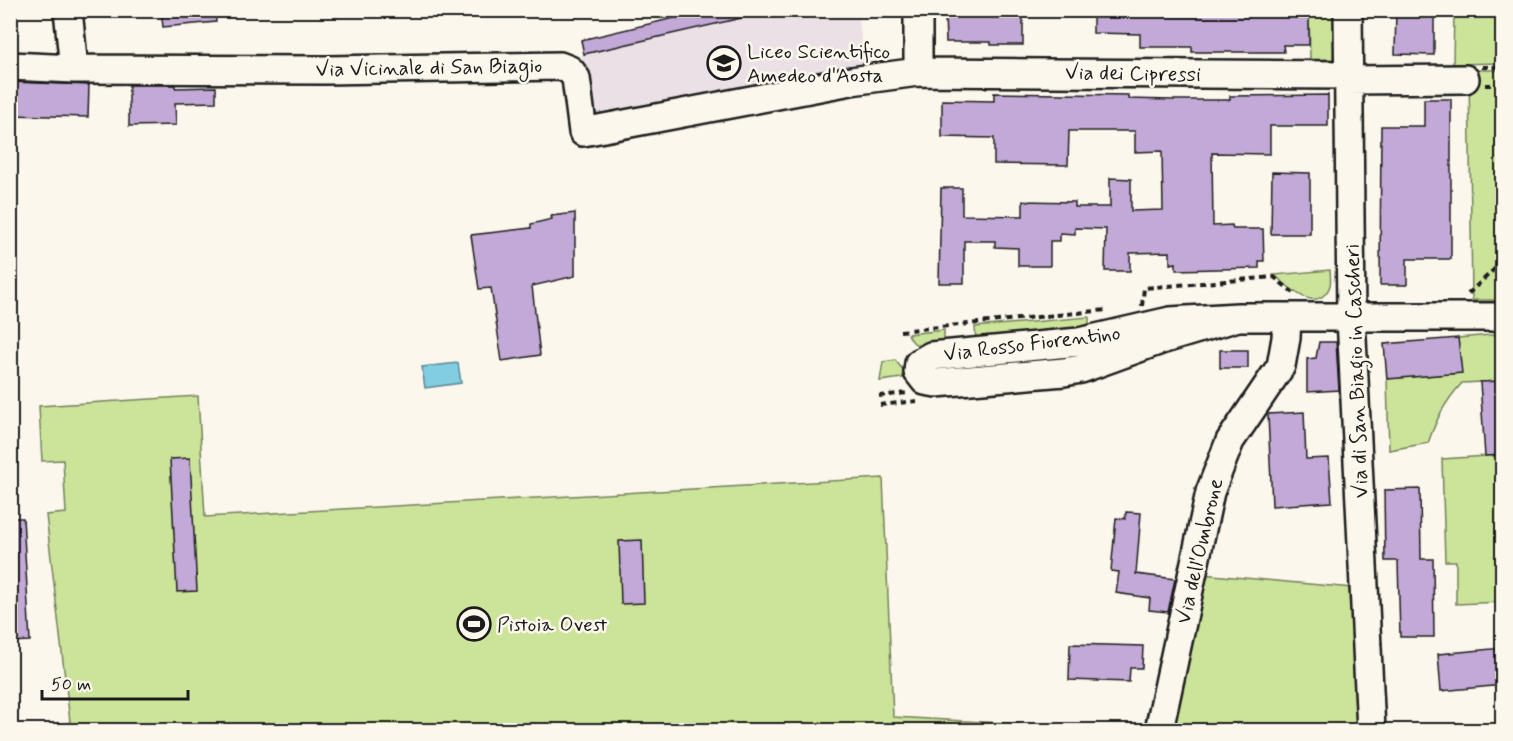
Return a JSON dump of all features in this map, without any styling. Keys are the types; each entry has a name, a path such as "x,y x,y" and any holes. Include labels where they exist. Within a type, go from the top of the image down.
{"street":[{"path":"68,10 74,69"},
{"path":"918,10 918,72"},
{"name":"Via di San Biagio in Cascheri","path":"1348,10 1352,317 1371,730"},
{"name":"Via Vicinale di San Biagio","path":"10,66 74,69 326,70 560,66 570,70 576,78 583,132 851,81 918,72"},
{"name":"Via dei Cipressi","path":"918,72 1465,79"},
{"name":"Via Rosso Fiorentino","path":"1238,317 1161,340 1090,367 1064,372 932,383 923,380 917,370 921,360 932,356 1088,340 1163,322 1238,317 1294,308 1352,317 1503,317"},
{"name":"Via dell'Ombrone","path":"1159,730 1212,484 1230,441 1281,366 1294,308"},
{"path":"1035,346 1038,375"}],"path":[{"path":"1472,291 1503,262"},
{"path":"1131,308 1142,307 1144,288 1274,278 1294,308"},
{"path":"900,331 1108,310"}],"shaded area":[{"name":"Liceo Scientifico Amedeo d'Aosta","path":"740,11 857,11 867,72 597,120 590,113 581,55 741,18"}],"green space":[{"path":"1309,11 1335,11 1334,59 1310,60"},
{"path":"1454,11 1502,11 1502,63 1453,64"},
{"path":"1469,70 1502,70 1502,300 1472,300"},
{"path":"1330,270 1329,287 1323,296 1317,299 1304,297 1274,275"},
{"path":"1089,317 1089,327 976,342 975,327"},
{"path":"944,330 944,343 928,346 919,346 914,343 908,334"},
{"path":"1502,334 1502,381 1462,383 1442,411 1428,443 1389,450 1387,379 1461,373 1458,338"},
{"path":"895,360 909,377 880,381 883,362"},
{"name":"Pistoia Ovest","path":"198,396 205,517 883,478 893,717 1019,724 1019,730 71,730 46,515 66,513 63,460 42,461 39,406"},
{"path":"1502,455 1502,602 1456,604 1456,561 1445,561 1442,459"},
{"path":"1202,574 1352,588 1357,730 1168,730"}],"water":[{"path":"458,363 461,383 425,388 422,367"}],"building":[{"path":"161,10 215,10 216,22 163,27"},
{"path":"708,10 745,10 746,17 584,54 581,40"},
{"path":"948,10 1023,10 1023,45 946,42 945,13 948,13"},
{"path":"1093,10 1309,10 1309,45 1283,45 1284,52 1192,52 1192,47 1140,47 1140,34 1093,33"},
{"path":"1396,10 1434,10 1434,55 1395,54"},
{"path":"10,82 89,85 88,117 10,115"},
{"path":"129,85 175,85 175,88 216,87 216,102 175,103 176,125 129,126"},
{"path":"994,93 1128,95 1128,99 1172,100 1230,100 1230,96 1328,95 1328,126 1270,126 1270,154 1212,153 1213,226 1232,225 1233,229 1263,229 1264,261 1259,261 1259,268 1176,270 1176,263 1170,264 1170,252 1130,253 1130,271 1105,271 1106,229 1075,228 1075,234 1060,233 1060,241 1050,241 1050,266 1018,266 1018,248 995,247 995,241 964,241 964,283 939,283 941,188 962,188 962,215 1023,216 1023,201 1075,202 1075,207 1110,207 1110,178 1131,179 1131,211 1163,210 1162,151 1135,152 1135,131 1069,131 1068,165 994,164 994,138 942,137 942,100 994,101"},
{"path":"1424,99 1451,99 1451,259 1407,259 1407,285 1380,285 1381,126 1424,126"},
{"path":"1272,172 1310,173 1310,234 1271,234"},
{"path":"575,213 575,276 532,286 540,355 502,361 491,288 479,289 471,235 531,228 531,224 552,219 551,216"},
{"path":"1458,338 1462,373 1387,379 1384,344"},
{"path":"1319,342 1336,342 1339,390 1307,392 1307,359 1316,358"},
{"path":"1220,350 1248,350 1248,368 1220,368"},
{"path":"1503,381 1503,455 1485,456 1480,382"},
{"path":"1304,412 1306,459 1329,458 1332,502 1272,506 1268,414"},
{"path":"190,458 197,591 177,592 170,459"},
{"path":"1420,489 1421,559 1433,559 1434,637 1400,637 1398,561 1385,561 1384,490"},
{"path":"1126,512 1141,513 1136,574 1175,579 1168,612 1149,610 1150,598 1116,593 1119,572 1111,571 1116,518 1125,519"},
{"path":"10,518 23,518 30,641 10,642"},
{"path":"642,540 644,603 621,604 619,541"},
{"path":"1070,644 1143,646 1142,668 1130,668 1129,682 1069,680"},
{"path":"1503,648 1503,685 1441,691 1438,654"}],"place":[{"name":"Liceo Scientifico Amedeo d'Aosta","path":"724,63"},
{"name":"Pistoia Ovest","path":"474,624"}]}
